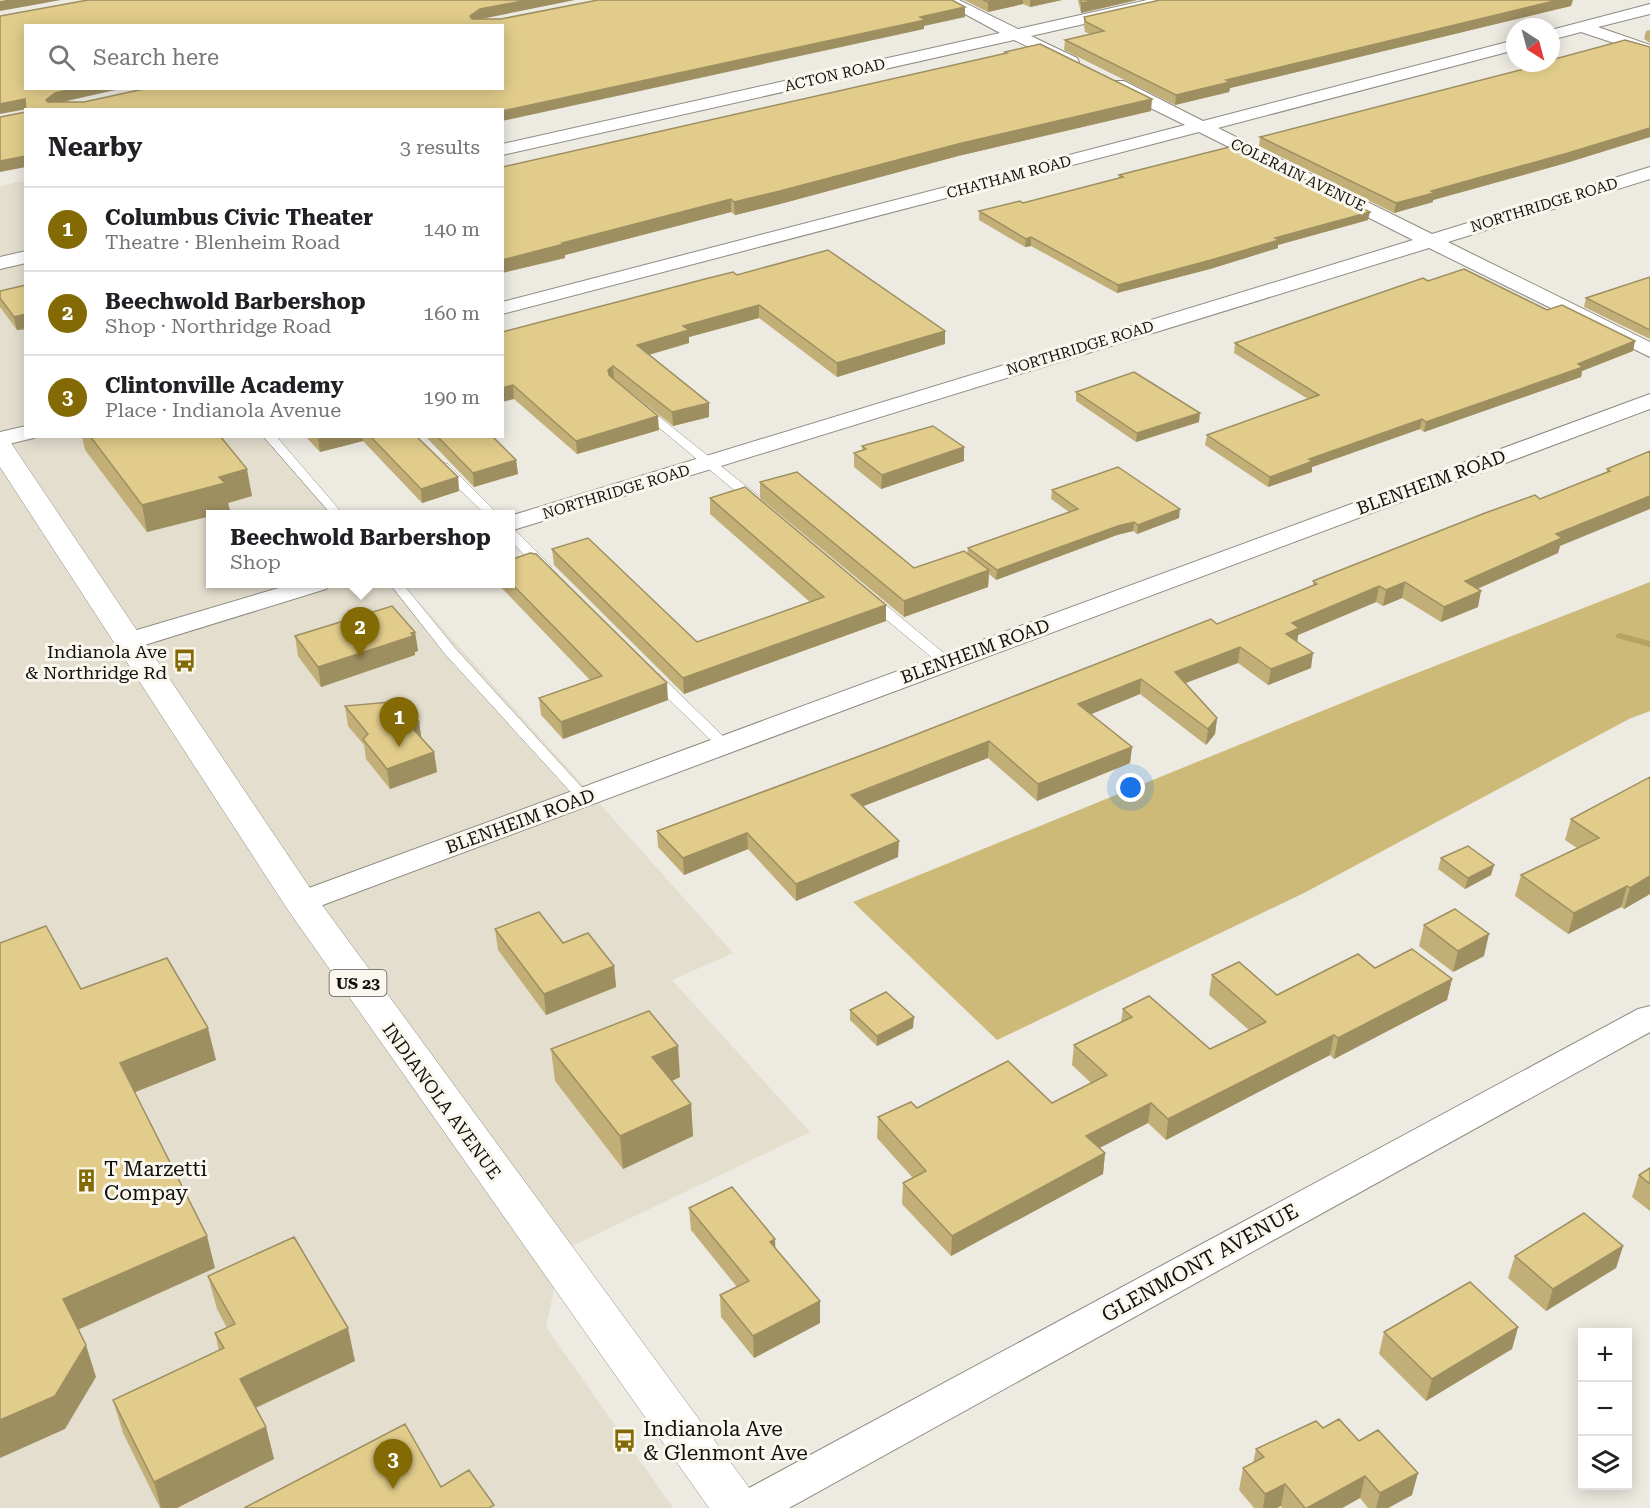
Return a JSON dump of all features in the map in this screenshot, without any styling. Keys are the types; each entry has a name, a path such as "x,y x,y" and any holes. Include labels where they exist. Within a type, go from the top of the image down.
{"main road":[{"name":"INDIANOLA AVENUE","path":"0,446 301,902 736,1508"}],"street":[{"path":"947,0 1083,68"},
{"name":"ACTON ROAD","path":"504,150 1168,0"},
{"path":"1560,33 1644,7"},
{"path":"1581,27 1650,50"},
{"name":"CHATHAM ROAD","path":"504,307 1506,47"},
{"name":"COLERAIN AVENUE","path":"1105,78 1650,350"},
{"name":"NORTHRIDGE ROAD","path":"515,522 1650,173"},
{"path":"0,263 24,257"},
{"name":"BLENHEIM ROAD","path":"301,902 1650,401"},
{"path":"0,439 24,433"},
{"path":"129,641 304,588"},
{"name":"GLENMONT AVENUE","path":"751,1508 1650,1017"}],"lane":[{"path":"632,399 768,512"},
{"path":"271,438 334,510"},
{"path":"435,457 488,510"},
{"path":"515,538 557,581"},
{"path":"399,588 450,651 583,797"},
{"path":"863,593 946,662"},
{"path":"646,670 724,745"}],"shaded area":[{"path":"24,181 24,438 273,438 338,510 206,510 206,588 407,588 733,953 672,980 810,1132 562,1251 546,1327 673,1508 0,1508 0,186"},
{"path":"1650,582 1650,711 1629,719 1304,893 997,1040 853,902 1386,685"}],"building":[{"path":"88,0 528,0 480,9 470,16 472,19 501,19 598,0 952,0 965,7 920,17 925,20 504,111 504,108 26,108 25,99 0,104 0,16"},
{"path":"1160,0 1558,0 1226,80 1230,82 1176,95 1065,40 1104,31 1086,22 1084,17"},
{"path":"1625,40 1650,47 1650,128 1396,203 1260,137 1513,72 1560,72 1560,58"},
{"path":"1040,44 1152,99 958,144 734,202 731,199 504,259 504,167 1007,53 1005,52"},
{"path":"24,112 24,156 0,161 0,117"},
{"path":"1237,145 1370,212 1275,238 1279,240 1211,260 1118,285 1031,237 1026,239 979,211 1020,201 1023,203 1123,177 1119,175"},
{"path":"828,250 945,331 837,363 759,305 683,326 689,330 637,345 709,403 672,412 613,366 608,370 609,375 658,416 576,441 513,385 504,387 504,331 733,272 737,275"},
{"path":"1464,269 1547,310 1562,305 1635,341 1578,364 1583,367 1426,422 1422,419 1309,459 1313,461 1270,477 1207,435 1319,395 1235,343 1423,278 1428,281"},
{"path":"1650,277 1650,330 1586,298"},
{"path":"24,285 24,314 14,317 0,298 0,291"},
{"path":"1134,372 1200,413 1137,433 1076,392"},
{"path":"933,426 964,447 882,475 854,453 866,449 862,446"},
{"path":"92,438 222,438 247,469 219,477 225,483 142,505"},
{"path":"372,438 418,438 458,477 421,489"},
{"path":"439,438 494,438 516,460 473,473"},
{"path":"1650,451 1650,496 1556,534 1562,538 1465,581 1481,591 1444,607 1405,582 1386,590 1379,586 1292,623 1299,628 1286,634 1313,653 1271,669 1240,647 1175,672 1217,718 1208,729 1141,679 1078,704 1132,747 1038,784 989,741 851,795 899,841 796,884 747,833 683,858 657,831 884,747 1211,619 1217,624 1317,584 1313,581 1485,513 1535,495 1540,499 1610,471 1607,469"},
{"path":"1118,467 1180,509 1138,525 1134,522 1118,526 997,570 968,548 1078,509 1052,490"},
{"path":"797,472 914,568 964,551 989,570 904,601 760,482"},
{"path":"745,487 886,605 683,678 552,549 588,538 697,642 824,597 710,498"},
{"path":"530,553 536,554 667,683 561,722 539,698 602,676 515,587 515,558"},
{"path":"392,606 415,632 411,633 413,636 318,667 295,636"},
{"path":"402,701 419,722 414,730 434,752 387,769 363,739 368,734 345,706"},
{"path":"1650,777 1650,876 1630,888 1627,886 1574,913 1521,875 1599,838 1571,819"},
{"path":"1468,846 1494,865 1468,878 1441,858"},
{"path":"1455,909 1489,934 1458,951 1424,925"},
{"path":"539,912 563,943 588,933 614,966 544,994 495,929"},
{"name":"T Marzetti Compay","path":"46,926 81,989 167,958 208,1028 120,1063 207,1236 63,1299 86,1345 55,1396 0,1420 0,943"},
{"path":"1412,949 1452,979 1338,1038 1334,1035 1168,1119 1151,1103 1086,1136 1105,1153 952,1236 903,1183 926,1171 878,1117 911,1102 917,1108 1008,1061 1052,1103 1107,1075 1074,1045 1132,1017 1123,1009 1149,996 1210,1049 1266,1022 1212,975 1239,962 1277,995 1358,954 1375,968"},
{"path":"886,992 914,1017 877,1036 850,1010"},
{"path":"649,1011 678,1046 652,1057 691,1104 620,1136 551,1049"},
{"path":"1650,1168 1650,1184 1639,1175"},
{"path":"732,1187 775,1239 770,1242 820,1301 753,1336 720,1295 749,1281 689,1208"},
{"path":"1584,1213 1623,1246 1553,1289 1515,1256"},
{"path":"294,1237 348,1328 240,1379 266,1427 154,1482 113,1400 224,1348 215,1333 235,1324 208,1276"},
{"path":"1470,1282 1518,1327 1432,1379 1384,1332"},
{"path":"1339,1419 1359,1441 1378,1430 1418,1473 1380,1493 1365,1476 1305,1508 1285,1484 1265,1494 1243,1468 1264,1457 1256,1449 1316,1421 1323,1428"},
{"path":"405,1424 441,1487 469,1470 494,1505 489,1508 244,1508"}],"waterway":[{"path":"1620,636 1650,644"}],"place":[{"name":"Beechwold Barbershop","path":"360,657"},
{"name":"Indianola Ave & Northridge Rd","path":"185,661"},
{"name":"Columbus Civic Theater","path":"399,747"},
{"name":"T Marzetti Compay","path":"86,1181"},
{"name":"Indianola Ave & Glenmont Ave","path":"625,1441"},
{"name":"Clintonville Academy","path":"393,1489"}]}
